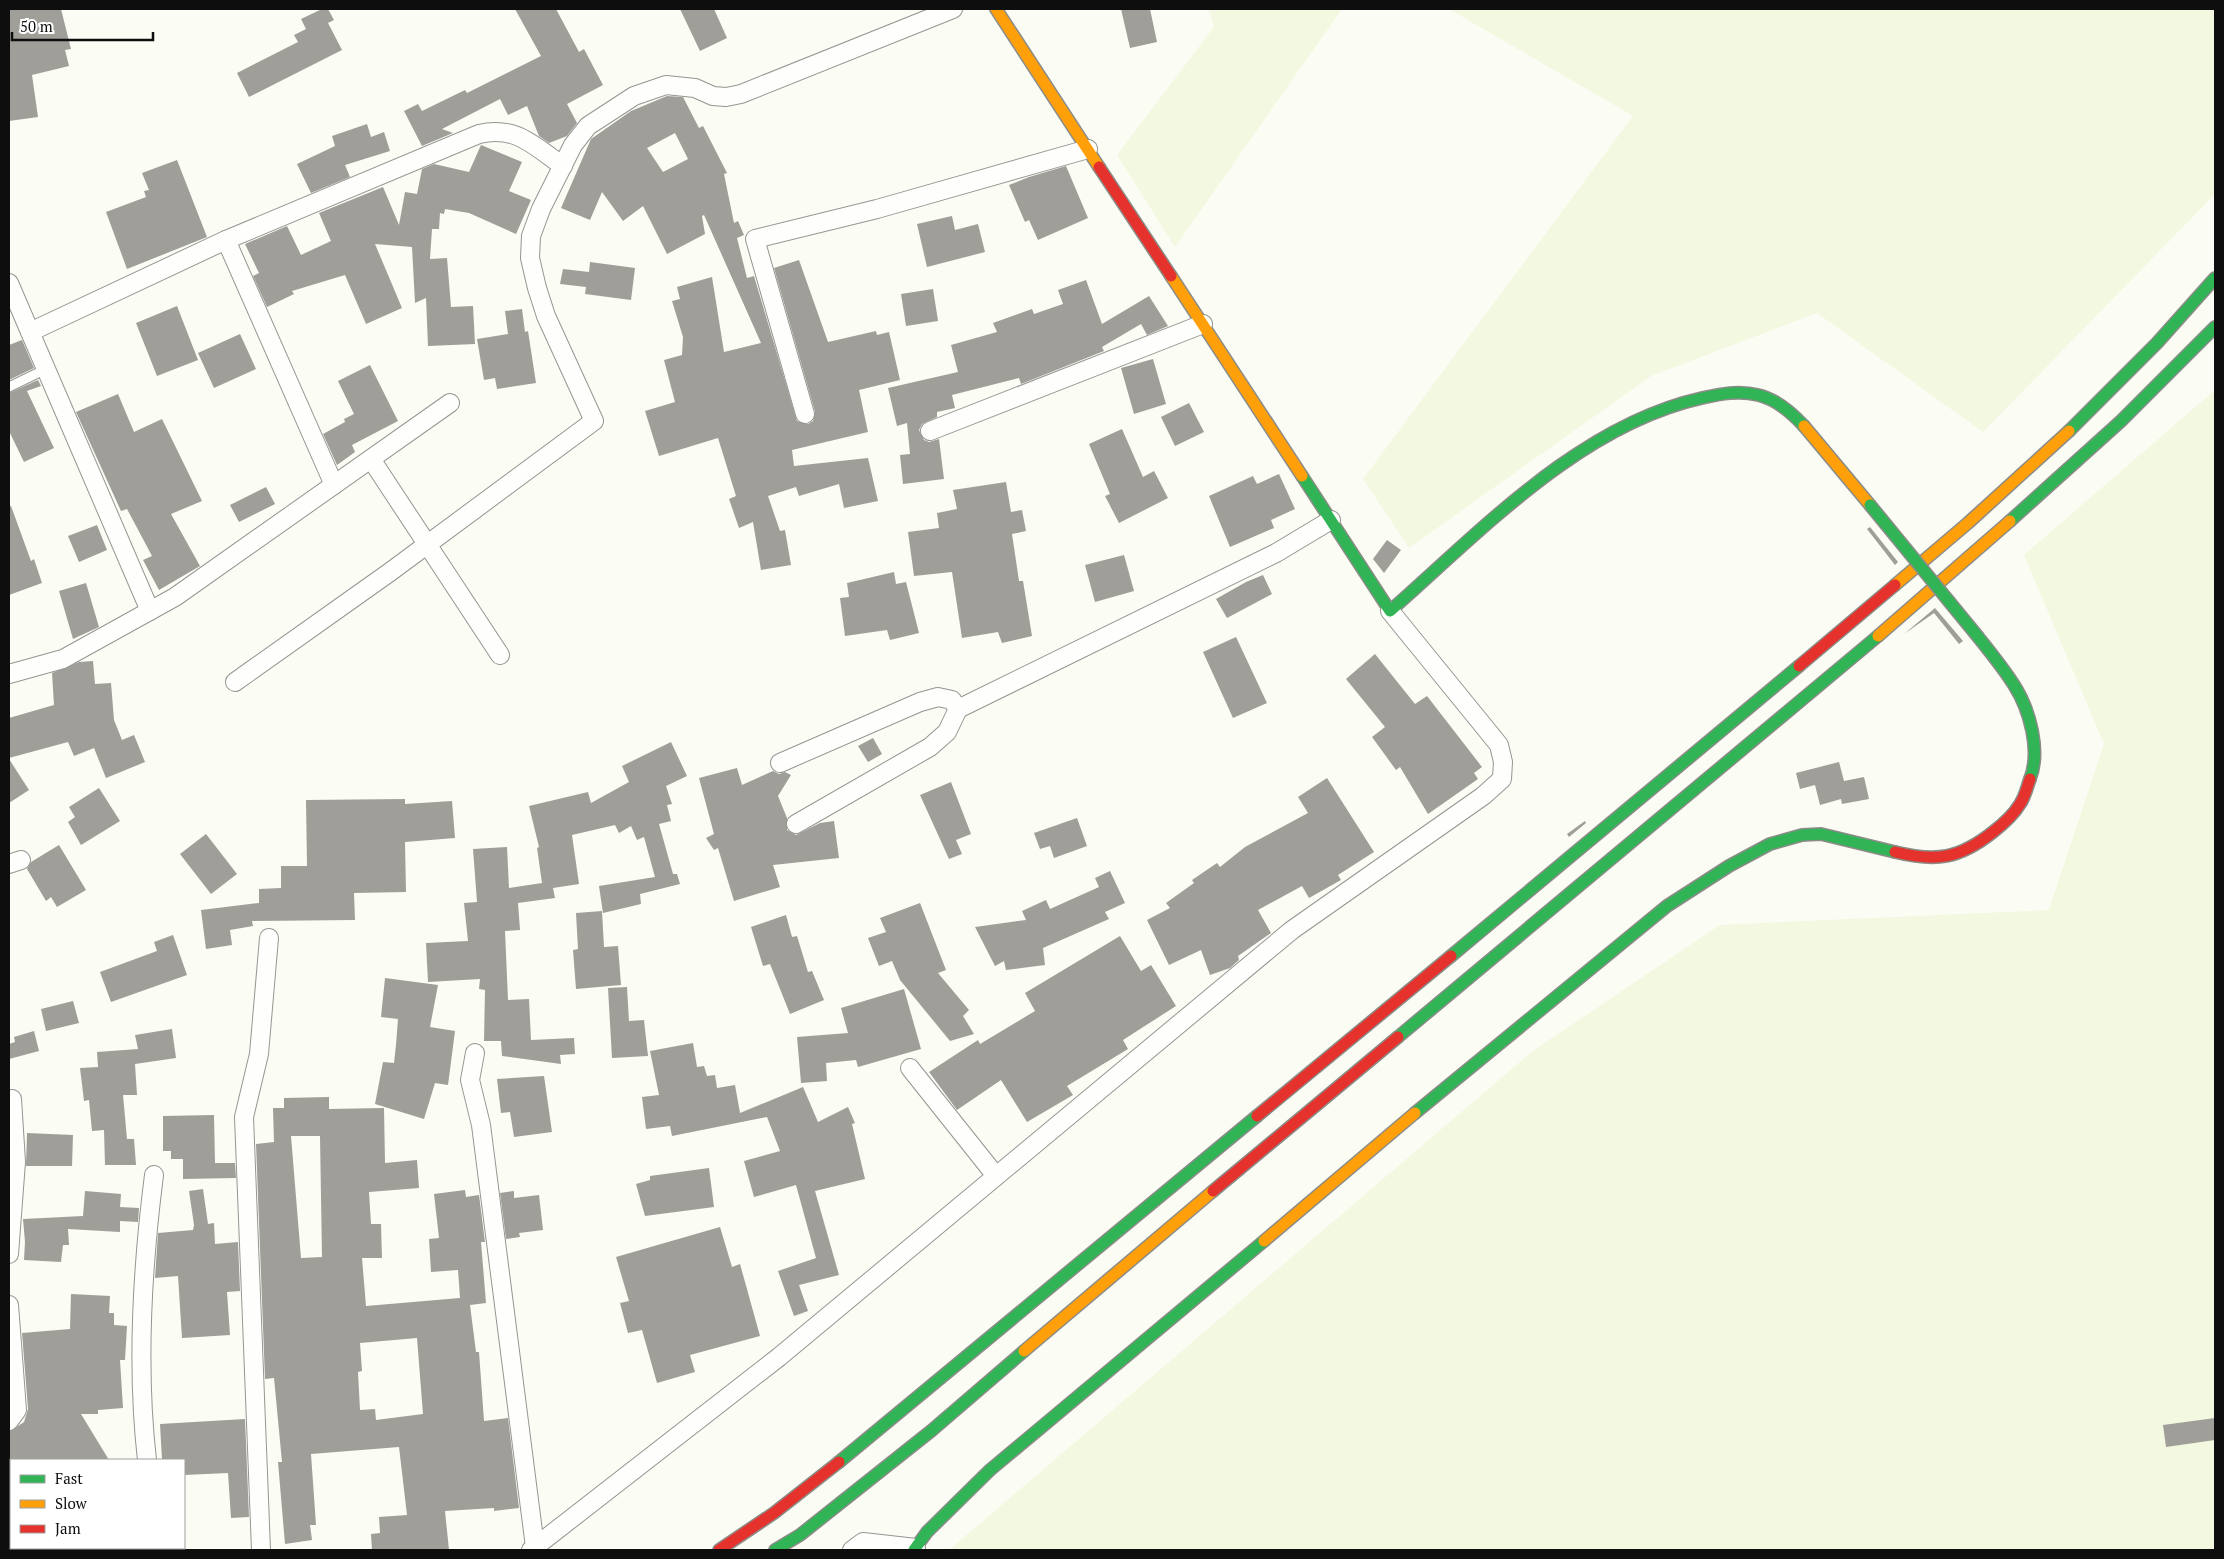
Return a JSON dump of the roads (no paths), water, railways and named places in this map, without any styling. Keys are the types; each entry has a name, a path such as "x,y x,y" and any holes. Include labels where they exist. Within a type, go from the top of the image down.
{"main road":[{"path":"915,1549 927,1532 990,1470 1468,1069 1667,906 1729,866 1770,844 1802,835 1820,834 1920,858 1948,857 1974,848 1999,827 2020,805 2032,774 2034,744 2029,718 2015,686 1979,638 1870,505 1800,422 1771,400 1743,392 1707,395 1654,410 1615,431 1545,476 1390,611 996,9"},
{"path":"719,1550 774,1513 859,1446 1606,827 1961,527 2039,460 2107,394 2179,320 2215,278"},
{"path":"775,1550 800,1535 931,1431 1064,1316 1956,570 2076,462 2178,366 2215,327"}],"street":[{"path":"235,682 594,421 546,316 530,258 532,236 541,209 573,145 588,126 634,96 654,87 677,84 695,88 713,96 726,97 741,94 953,9"},
{"path":"30,332 226,240 490,131 502,130 512,133 563,166"},
{"path":"805,414 755,239 877,209 1088,149"},
{"path":"226,240 334,485"},
{"path":"9,283 150,611"},
{"path":"930,431 1203,324"},
{"path":"9,674 63,659 175,597 450,403"},
{"path":"371,459 500,655"},
{"path":"796,824 930,748 947,732 958,709 1276,553 1330,520"},
{"path":"533,1549 779,1357 1292,930 1482,796 1502,778 1503,762 1499,744 1390,611"},
{"path":"780,763 920,702 938,697 952,700 958,709"},
{"path":"261,1550 244,1117 259,1054 269,938"},
{"path":"475,1053 470,1080 481,1124 533,1549"},
{"path":"910,1068 996,1176"},
{"path":"9,1254 16,1162 12,1100"},
{"path":"148,1459 142,1388 142,1313 146,1239 154,1175"},
{"path":"9,1305 18,1410 9,1421"},
{"path":"852,1550 863,1542 915,1549"}],"lane":[{"path":"9,387 46,369"}]}
